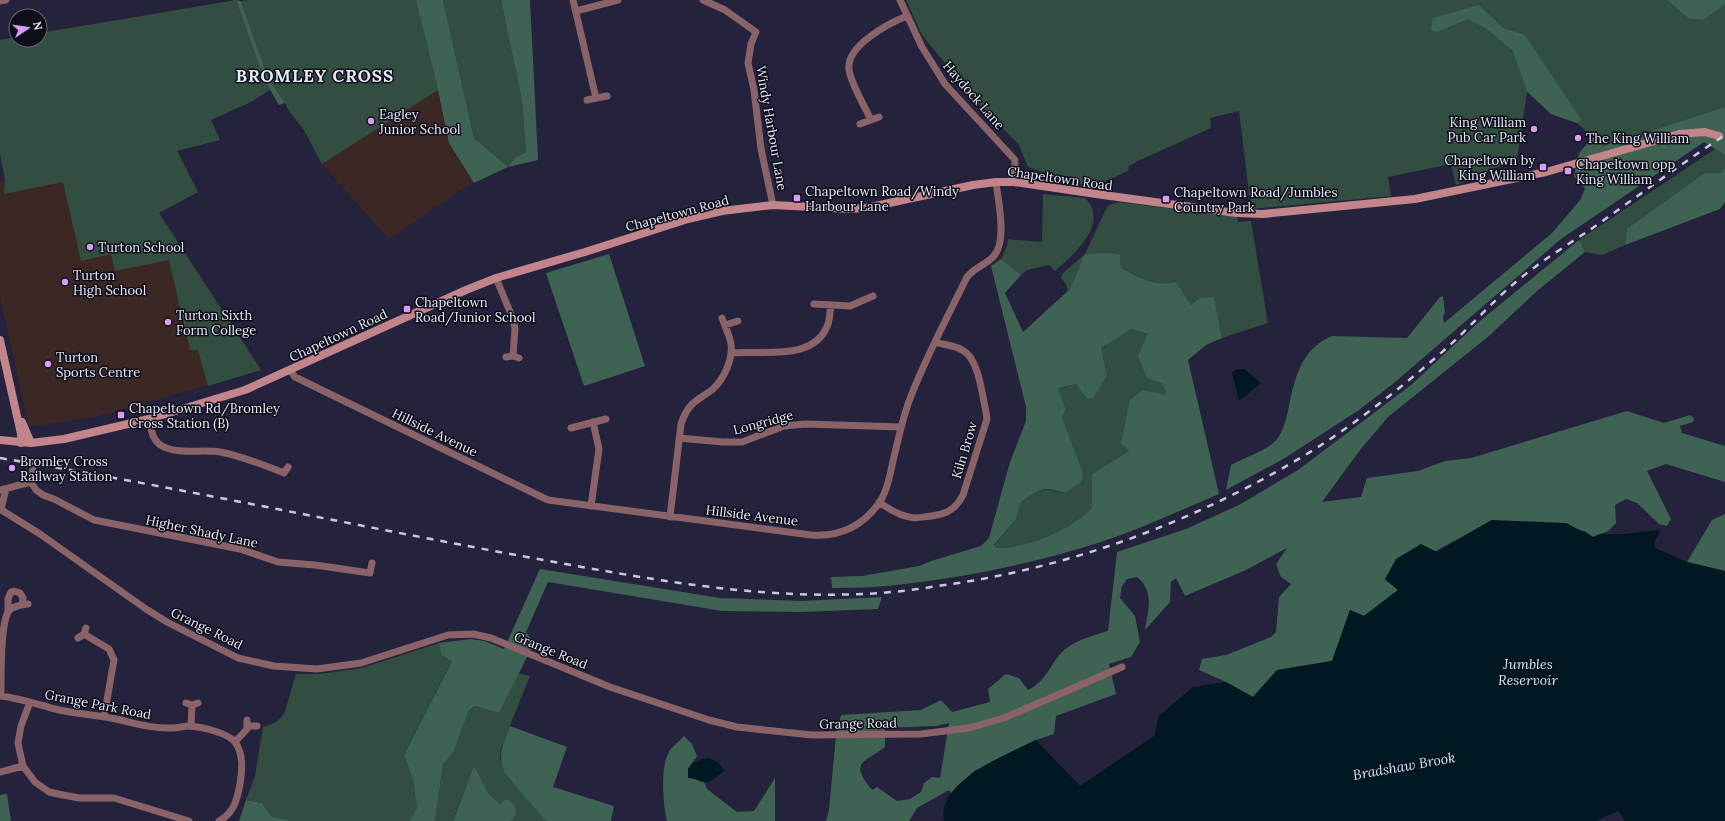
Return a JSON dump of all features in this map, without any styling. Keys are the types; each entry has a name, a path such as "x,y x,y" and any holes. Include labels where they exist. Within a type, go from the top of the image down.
{"main road":[{"name":"Chapeltown Road","path":"0,440 31,443 64,439 149,419 228,397 496,278 585,252 688,219 722,211 773,205 850,209 866,208 996,182 1014,182 1166,204 1250,214 1263,214 1415,199 1546,172 1679,134 1705,132 1719,136"},
{"path":"0,340 16,409 21,434 21,443"},
{"path":"16,409 31,443"}],"street":[{"path":"0,1 6,0"},
{"path":"573,0 596,98"},
{"path":"576,11 618,0"},
{"name":"Windy Harbour Lane","path":"704,0 725,10 756,32 748,54 748,63 754,90 761,149 773,205"},
{"name":"Haydock Lane","path":"900,0 922,47 945,84 1015,160 1014,182"},
{"path":"871,120 851,77 849,63 856,49 881,29 892,22 907,16"},
{"path":"587,100 607,96"},
{"path":"860,124 879,117"},
{"name":"Hillside Avenue","path":"290,370 295,377 537,495 558,503 811,535 828,535 846,532 855,527 872,512 879,502 887,486 901,427 911,396 935,342 967,277 992,258 1001,243 1002,237 996,182"},
{"path":"496,278 514,319 515,329 513,357"},
{"path":"814,304 850,306 873,296"},
{"path":"731,353 804,349 817,341 824,333 829,322 831,305"},
{"path":"670,516 681,424 686,411 694,402 719,382 726,370 731,353 731,344 724,322 738,321"},
{"name":"Kiln Brow","path":"879,502 893,512 909,518 915,518 950,512 960,502 963,495 987,419 986,412 976,368 969,355 957,347 935,342"},
{"path":"149,419 155,440 160,445 167,448 176,450 219,452 255,462 284,473 288,467"},
{"path":"571,428 606,419"},
{"path":"591,506 599,449 593,422"},
{"name":"Longridge","path":"679,438 723,442 742,442 784,426 805,424 901,427"},
{"path":"0,509 3,490 31,482 33,470"},
{"name":"Higher Shady Lane","path":"31,482 36,490 42,495 54,499 94,520 240,549 278,562 315,565 370,573 372,563"},
{"name":"Grange Road","path":"0,509 40,534 146,610 238,658 274,666 317,669 340,666 361,662 448,635 474,634 495,640 616,689 708,720 737,727 771,732 836,736 921,734 970,728 1004,718 1122,667"},
{"path":"1,696 2,630 8,612 8,599 11,592 14,591 20,593 25,605 14,607 8,612"},
{"path":"82,633 110,649 114,660 104,717"},
{"name":"Grange Park Road","path":"1,696 57,709 160,728 191,726 216,731 235,742"},
{"path":"30,702 19,734 18,743 23,766 35,782 54,793 79,798 114,798 189,821"},
{"path":"191,726 192,704"},
{"path":"219,821 230,813 237,799 242,764 235,742 247,723 257,726"},
{"path":"0,772 23,766"}],"shaded area":[{"name":"Turton School","path":"236,0 264,79 270,90 251,102 211,120 220,140 177,151 198,192 159,213 261,370 99,416 29,427 0,297 0,181 5,180 0,154 0,40 8,38 8,48 48,48 48,32"},
{"name":"Eagley Junior School","path":"416,0 449,143 474,183 465,187 389,239 322,164 304,130 289,111 241,1"}],"green space":[{"name":"Turton School","path":"236,0 264,79 270,90 251,102 211,120 220,140 177,151 198,192 159,213 261,370 208,386 198,350 190,350 169,260 115,271 111,254 81,261 63,182 4,194 5,180 0,154 0,40 8,38 8,48 48,48 48,32"},
{"path":"236,0 241,1 268,78 285,103 279,105 264,79"},
{"name":"Eagley Junior School","path":"416,0 438,90 322,164 304,130 289,111 268,78 241,1"},
{"path":"416,0 443,0 474,138 508,167 474,183 449,143"},
{"path":"443,0 501,0 522,101 526,152 516,157 508,167 474,138"},
{"path":"501,0 530,0 538,160 508,167 516,157 526,152 522,101"},
{"path":"906,0 1667,0 1688,18 1725,4 1725,107 1603,146 1577,123 1551,114 1527,92 1517,159 1456,185 1451,164 1388,177 1391,196 1251,209 1239,111 1210,118 1211,128 1138,161 1129,166 1128,171 1095,186 1094,189 1028,167 1019,145 971,95 922,35"},
{"path":"1667,0 1725,0 1725,4 1703,20 1688,18"},
{"path":"1479,5 1503,28 1525,35 1581,119 1577,123 1551,114 1527,91 1513,51 1487,29 1468,19 1437,32 1431,30 1433,18"},
{"path":"1725,107 1725,155 1704,142 1561,239 1394,383 1359,410 1285,458 1226,490 1231,465 1268,447 1281,433 1300,367 1312,349 1321,342 1332,336 1407,338 1440,297 1443,296 1445,313 1443,316 1444,323 1552,233 1581,199 1585,188 1574,176 1579,153 1593,137 1603,146"},
{"path":"1715,149 1725,155 1725,168 1721,173 1627,229 1625,245 1602,255 1585,252 1579,240"},
{"path":"1725,168 1725,202 1720,209 1625,245 1627,229 1705,173 1721,173"},
{"path":"1043,194 1085,198 1092,208 1094,218 1092,228 1079,247 1055,271 1049,265 1027,270 1021,275 1001,259 1007,246 1008,239 1042,242"},
{"path":"1118,202 1237,217 1238,222 1251,221 1268,323 1222,338 1214,297 1191,305 1176,283 1155,283 1134,275 1121,268 1120,256 1068,291 1066,284 1061,278 1063,273 1085,254 1106,209 1109,205"},
{"path":"1579,240 1585,252 1537,291 1489,336 1388,417 1360,450 1322,502 1361,497 1367,478 1418,471 1445,461 1471,458 1627,411 1664,423 1690,415 1694,418 1693,422 1680,426 1682,433 1725,446 1725,482 1666,464 1647,471 1671,519 1667,526 1659,524 1637,503 1626,499 1615,505 1616,523 1608,531 1593,537 1585,531 1492,520 1385,579 1398,590 1364,616 1350,610 1332,661 1277,670 1253,697 1226,682 1199,670 1202,659 1226,655 1271,637 1276,632 1279,597 1291,584 1281,577 1276,564 1287,548 1246,570 1185,596 1176,578 1171,582 1170,602 1145,630 1149,608 1146,589 1137,577 1127,579 1122,586 1120,598 1135,616 1140,642 1131,657 1109,664 1116,694 1056,716 1054,734 1036,740 974,771 951,793 949,790 917,808 909,821 826,821 829,810 836,736 841,715 921,710 941,700 952,712 990,702 988,689 1006,674 1019,678 1028,690 1034,687 1044,678 1059,656 1068,647 1084,639 1108,631 1117,552 1186,529 1239,505 1298,470 1411,385 1480,321","holes":["949,723 940,778 932,777 924,783 921,792 910,799 897,801 877,787 872,790 861,773 860,768 866,760 885,747 885,728 936,726"]},
{"path":"1110,253 1120,255 1121,268 1134,275 1155,283 1162,284 1176,282 1191,305 1200,298 1214,297 1222,338 1206,345 1188,360 1219,494 1119,536 1080,549 1031,562 930,581 878,587 832,588 831,577 862,576 919,566 981,546 989,538 1010,462 1026,421 1026,407 991,266 1001,259 1021,275 1005,293 1023,332 1070,289 1085,254","holes":["1132,329 1148,334 1138,356 1147,378 1162,383 1166,391 1165,395 1143,390 1130,400 1121,443 1129,451 1092,474 1092,508 1072,524 1048,537 1022,545 997,548 994,545 1016,519 1021,502 1041,490 1051,489 1065,493 1081,482 1083,473 1062,417 1066,409 1058,388 1076,384 1087,399 1094,397 1107,375 1101,348"]},
{"path":"609,254 645,366 584,386 546,273"},
{"path":"1132,329 1148,334 1166,391 1165,395 1129,451 1092,474 1092,508 1072,524 1048,537 1022,545 997,548 994,546 1016,519 1021,502 1041,490 1051,490 1065,493 1083,473 1062,417 1066,409 1058,388 1076,384 1087,399 1107,375 1101,348"},
{"path":"1725,514 1725,571 1687,562 1712,520"},
{"path":"540,569 720,598 802,601 882,597 878,609 801,612 722,611 548,582 526,632 534,643 499,713 475,706 469,710 454,751 443,765 435,821 409,821 417,808 413,780 404,755 452,661 441,655 439,643 471,639 484,641 504,649"},
{"path":"439,643 441,655 452,660 404,755 413,780 417,808 409,821 292,821 272,817 262,803 246,800 255,776 263,727 280,719 284,714 296,674 319,674 362,668"},
{"path":"518,673 530,676 501,748 500,759 548,821 511,821 516,815 504,800 500,804 489,794 474,767 453,821 435,821 443,765 454,751 469,710 475,706 499,713"},
{"path":"510,726 567,747 553,787 614,806 611,821 548,821 544,819 505,773 501,760 501,754"},
{"path":"684,736 692,744 697,756 688,769 693,778 704,782 707,789 737,812 754,811 775,778 775,821 667,821 664,806 664,767 670,750"},
{"path":"474,766 489,794 500,804 504,800 509,800 515,806 516,815 511,821 453,821"},
{"path":"7,794 11,821 0,821 0,795"},
{"path":"246,800 262,803 272,817 292,821 239,821"}],"water":[{"path":"1237,369 1244,369 1261,383 1239,401 1232,373"},
{"name":"Jumbles Reservoir","path":"1492,520 1566,523 1593,537 1600,534 1626,534 1659,530 1660,532 1655,541 1655,547 1657,549 1687,562 1725,571 1725,821 1625,821 1618,811 1596,821 944,821 945,807 951,793 962,781 992,761 1036,740 1080,786 1154,736 1159,716 1193,687 1226,682 1253,697 1277,670 1332,661 1350,610 1364,616 1398,590 1385,579 1396,559 1421,544 1437,552"},
{"path":"708,758 718,762 724,770 723,772 707,782 688,778 688,769 693,762 698,762 701,759"}],"railway":[{"path":"0,458 132,481 461,545 610,572 694,585 778,593 820,595 863,594 910,590 988,578 1037,567 1086,553 1181,519 1271,475 1315,449 1367,413 1417,373 1449,346 1499,297 1526,274 1725,135"}],"place":[{"name":"Eagley Junior School","path":"371,121"},
{"name":"King William Pub Car Park","path":"1534,129"},
{"name":"The King William","path":"1578,138"},
{"name":"Chapeltown by King William","path":"1543,167"},
{"name":"Chapeltown opp King William","path":"1568,171"},
{"name":"Chapeltown Road/Windy Harbour Lane","path":"797,198"},
{"name":"Chapeltown Road/Jumbles Country Park","path":"1166,199"},
{"name":"Turton School","path":"90,247"},
{"name":"Turton High School","path":"65,282"},
{"name":"Chapeltown Road/Junior School","path":"407,309"},
{"name":"Turton Sixth Form College","path":"168,322"},
{"name":"Turton Sports Centre","path":"48,364"},
{"name":"Chapeltown Rd/Bromley Cross Station (B)","path":"121,415"},
{"name":"Bromley Cross Railway Station","path":"12,468"}],"district":[{"name":"BROMLEY CROSS","path":"315,76"}],"water label":[{"name":"Bradshaw Brook","path":"1404,766"}]}
